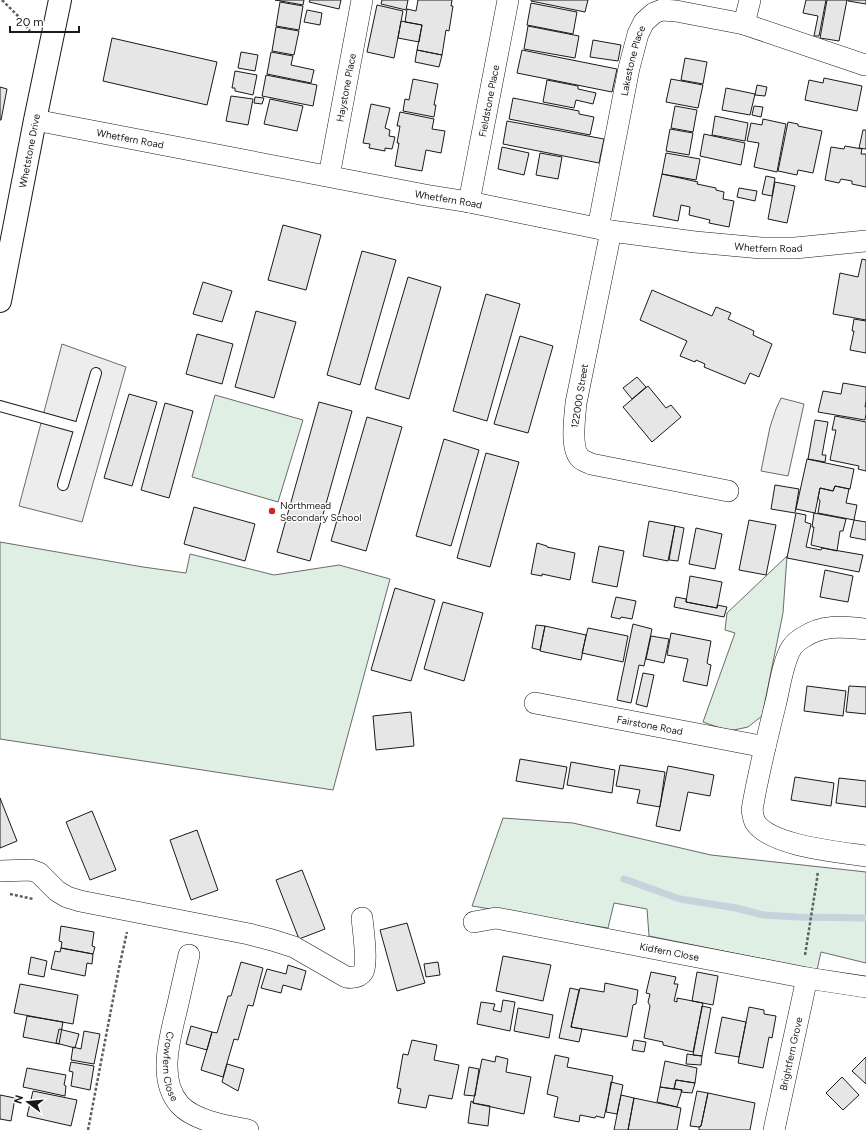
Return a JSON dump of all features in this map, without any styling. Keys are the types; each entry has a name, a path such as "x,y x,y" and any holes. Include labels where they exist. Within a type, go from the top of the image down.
{"street":[{"name":"Whetstone Drive","path":"0,302 60,0"},
{"name":"Haystone Place","path":"329,176 362,0"},
{"name":"Fieldstone Place","path":"469,202 508,0"},
{"path":"744,24 750,0"},
{"name":"Lakestone Place","path":"605,229 629,68 638,34 644,22 654,13 662,10 676,11 744,24 865,65"},
{"name":"Whetfern Road","path":"35,120 605,229 695,242 761,248 802,247 866,241"},
{"name":"122000 Street","path":"605,229 573,429 575,446 579,457 591,464 728,490"},
{"path":"866,630 842,627 825,628 814,631 803,637 793,646 786,661 765,747 752,810 753,818 756,823 763,830 778,838 802,846 826,851 866,856"},
{"name":"Fairstone Road","path":"535,703 765,747"},
{"path":"0,871 31,870 39,873 57,891 67,897 80,901 249,934 272,940 294,947 346,977 352,978 359,976 365,967 365,939 362,918"},
{"name":"Kidfern Close","path":"474,922 496,918 807,978 866,987"},
{"name":"Crowfern Close","path":"189,955 167,1048 170,1090 180,1105 192,1114 193,1123 222,1125 248,1130"},
{"name":"Brightfern Grove","path":"774,1130 807,978"}],"lane":[{"path":"63,485 96,373"},
{"path":"0,406 79,428"}],"path":[{"path":"2,0 49,52"},
{"path":"807,945 818,879"},
{"path":"88,1130 128,926"}],"green space":[{"path":"215,395 303,420 278,502 192,477"},
{"path":"0,542 186,573 190,554 274,575 339,565 390,579 333,790 0,739"},
{"path":"787,556 783,613 762,716 748,727 729,731 703,722 735,633 725,630 727,613"},
{"path":"503,818 573,823 711,855 866,872 866,963 821,952 817,970 649,936 647,909 614,903 608,928 472,906"}],"shaded area":[{"path":"62,344 126,367 82,522 19,506"},
{"path":"781,398 804,404 788,476 761,471 770,427"}],"building":[{"path":"275,0 304,0 303,5"},
{"path":"310,0 341,0 339,9 309,2"},
{"path":"382,0 408,0 406,10 381,4"},
{"path":"418,0 452,0 451,6 453,6 449,31 446,30 442,55 417,50 422,25 405,22 407,9 416,11"},
{"path":"531,0 588,0 585,12"},
{"path":"806,0 826,0 819,36 814,36 818,16 803,13"},
{"path":"827,0 847,0 839,41 820,38"},
{"path":"866,0 866,4 848,1"},
{"path":"280,2 303,6 299,30 276,26"},
{"path":"531,3 577,12 573,34 527,25"},
{"path":"377,5 403,11 394,58 367,52"},
{"path":"307,10 322,13 320,25 304,22"},
{"path":"401,21 422,25 419,42 398,38"},
{"path":"528,26 579,36 575,58 524,49"},
{"path":"276,27 299,31 294,55 272,51"},
{"path":"112,38 217,62 207,105 103,81"},
{"path":"593,40 621,45 618,61 590,57"},
{"path":"417,50 442,55 439,67 415,62"},
{"path":"522,50 617,69 612,92 517,73"},
{"path":"241,52 258,55 255,71 238,68"},
{"path":"271,52 293,56 291,65 314,70 311,83 267,74"},
{"path":"685,58 707,62 703,84 681,80"},
{"path":"235,71 257,75 253,95 235,91 235,88 232,88"},
{"path":"266,75 317,85 313,106 262,96"},
{"path":"824,78 862,86 857,111 805,100 809,80 823,83"},
{"path":"413,79 438,84 434,105 436,105 434,117 403,111 405,99 409,100"},
{"path":"671,79 703,85 698,108 666,102"},
{"path":"547,80 578,86 578,89 596,93 593,104 576,100 574,108 543,102"},
{"path":"757,85 767,87 765,96 755,95"},
{"path":"0,87 7,89 1,120 0,120"},
{"path":"726,88 755,94 750,115 722,110"},
{"path":"231,96 253,99 248,125 226,121"},
{"path":"255,97 264,98 262,104 254,103"},
{"path":"513,98 579,111 579,114 594,117 590,135 509,119"},
{"path":"270,99 303,106 297,131 264,124"},
{"path":"371,104 390,108 385,128 390,130 389,136 395,137 392,149 385,148 385,151 369,148 370,144 363,143"},
{"path":"675,106 697,110 693,132 671,128"},
{"path":"754,106 763,107 761,117 752,115"},
{"path":"400,112 434,119 432,129 445,131 441,153 426,150 422,171 395,166 399,143 397,143 400,126 397,126"},
{"path":"715,116 748,123 745,141 712,135"},
{"path":"763,119 786,124 777,172 754,167 759,143 747,141 751,123 762,125"},
{"path":"507,121 604,139 599,163 503,144"},
{"path":"788,122 798,124 798,126 822,131 813,173 798,170 797,175 778,171"},
{"path":"670,129 693,133 689,155 666,151"},
{"path":"863,130 866,130 866,149 859,148"},
{"path":"704,134 745,143 741,165 700,156"},
{"path":"845,146 862,149 861,154 866,154 866,187 852,184 852,181 841,179 839,183 825,180 831,147 844,149"},
{"path":"502,147 529,153 524,175 498,169"},
{"path":"540,153 562,157 558,179 536,175"},
{"path":"666,153 700,159 696,180 662,174"},
{"path":"662,174 698,182 697,184 716,188 716,190 724,192 723,199 734,201 729,227 709,223 710,220 689,215 690,207 681,205 678,221 653,216"},
{"path":"766,176 775,178 772,196 762,194"},
{"path":"775,182 795,186 787,223 768,219"},
{"path":"739,188 757,191 755,201 737,197"},
{"path":"283,225 321,235 306,290 268,280"},
{"path":"362,251 396,260 360,385 327,375"},
{"path":"862,259 866,260 866,320 833,314 840,273 858,277"},
{"path":"408,277 441,287 409,399 375,389"},
{"path":"203,282 232,291 222,322 193,314"},
{"path":"652,290 712,316 716,307 731,313 728,319 754,331 753,335 772,344 759,377 750,373 745,384 704,367 705,364 696,360 695,362 680,356 687,341 640,320"},
{"path":"486,294 520,304 487,421 453,411"},
{"path":"256,311 296,322 274,398 235,387"},
{"path":"854,319 866,321 866,353 850,350 854,331 852,331"},
{"path":"197,334 233,344 222,384 186,374"},
{"path":"520,336 553,346 528,433 494,424"},
{"path":"637,377 646,387 632,399 623,388"},
{"path":"843,383 866,387 865,420 818,412 823,391 841,394"},
{"path":"648,386 666,408 671,405 681,417 652,442 623,407"},
{"path":"129,394 157,402 132,486 104,478"},
{"path":"319,402 352,411 310,561 277,552"},
{"path":"165,403 193,411 169,498 141,490"},
{"path":"835,416 866,422 866,471 858,469 859,466 830,460 836,430 832,430"},
{"path":"367,417 402,427 366,551 331,541"},
{"path":"815,420 828,422 822,455 826,455 825,462 808,459"},
{"path":"444,439 479,450 451,546 416,536"},
{"path":"486,453 519,462 490,567 457,558"},
{"path":"807,459 854,469 850,489 835,486 833,491 820,488 815,513 796,509"},
{"path":"775,485 799,489 795,513 771,509"},
{"path":"835,486 849,489 846,503 857,505 854,520 818,513 820,488 833,491"},
{"path":"194,507 255,524 245,561 184,544"},
{"path":"796,513 806,515 805,522 811,524 806,547 821,550 822,548 863,555 859,572 787,558"},
{"path":"814,513 846,519 843,531 840,531 837,551 811,545 814,527 812,527"},
{"path":"749,520 776,525 766,575 739,570"},
{"path":"854,520 866,522 866,540 850,537"},
{"path":"649,521 675,526 668,561 643,556"},
{"path":"675,526 684,528 678,561 669,560"},
{"path":"696,528 722,534 715,569 689,564"},
{"path":"537,543 547,547 575,553 570,580 542,574 542,576 531,574"},
{"path":"599,546 624,551 617,587 592,582"},
{"path":"825,570 853,576 848,602 820,597"},
{"path":"690,576 722,582 717,608 686,602"},
{"path":"395,588 435,600 411,681 371,670"},
{"path":"616,597 636,601 632,619 611,617"},
{"path":"676,597 686,599 686,602 717,608 717,605 727,607 724,617 674,607"},
{"path":"443,602 483,613 464,681 424,669"},
{"path":"633,624 652,629 644,666 639,665 631,703 617,700"},
{"path":"536,625 545,626 540,650 532,648"},
{"path":"545,626 586,635 581,660 540,651"},
{"path":"588,628 628,636 623,662 582,653"},
{"path":"671,633 711,641 707,663 711,665 707,686 683,681 688,659 667,655"},
{"path":"651,636 669,639 664,663 646,659"},
{"path":"643,673 654,675 647,707 636,704"},
{"path":"807,686 846,691 843,716 804,711"},
{"path":"849,686 866,687 866,714 846,712"},
{"path":"411,712 414,746 376,750 373,716"},
{"path":"520,759 567,767 563,789 516,781"},
{"path":"571,762 615,770 612,793 567,785"},
{"path":"620,765 665,772 660,807 637,803 640,790 616,786"},
{"path":"668,766 714,775 710,796 688,792 680,831 656,826"},
{"path":"795,777 834,783 831,806 791,800"},
{"path":"839,778 866,781 866,807 836,803"},
{"path":"0,798 17,841 0,848"},
{"path":"92,811 116,870 90,880 66,822"},
{"path":"197,830 218,890 191,900 170,840"},
{"path":"302,870 325,929 299,939 276,880"},
{"path":"407,923 425,983 397,991 380,930"},
{"path":"61,926 94,932 92,946 95,947 93,954 61,948 62,942 59,941"},
{"path":"61,948 93,954 92,964 87,963 85,976 51,969 55,951 60,952"},
{"path":"503,956 551,965 543,1001 496,991"},
{"path":"31,957 47,961 44,977 28,974"},
{"path":"241,962 263,968 253,1006 248,1005 238,1040 234,1039 223,1077 201,1070 212,1032 217,1033 228,996 231,996"},
{"path":"438,962 440,975 426,977 424,964"},
{"path":"288,965 306,971 301,990 283,985 281,993 261,988 267,969 286,974"},
{"path":"651,972 676,977 674,984 678,984 674,1001 677,1002 677,998 703,1003 693,1052 663,1045 663,1042 644,1038 650,1006 648,1002 650,994 646,993"},
{"path":"697,972 718,976 713,1005 692,1001"},
{"path":"605,983 638,990 636,1004 633,1005 627,1037 571,1027 580,988 604,992"},
{"path":"20,984 78,995 73,1024 14,1013"},
{"path":"570,988 579,990 571,1027 582,1029 579,1042 559,1038"},
{"path":"503,1000 515,1002 510,1031 477,1024 481,1002 495,1004 493,1010 501,1012"},
{"path":"702,1006 711,1008 702,1056 693,1055"},
{"path":"749,1007 764,1010 764,1014 776,1016 772,1038 769,1037 763,1068 738,1063"},
{"path":"518,1008 553,1015 549,1038 514,1031"},
{"path":"27,1016 63,1022 59,1044 23,1037"},
{"path":"722,1017 746,1022 739,1057 715,1053"},
{"path":"191,1026 212,1032 207,1050 186,1044"},
{"path":"59,1029 79,1034 75,1048 56,1043"},
{"path":"84,1031 100,1034 94,1064 71,1060 73,1047 81,1049"},
{"path":"412,1040 437,1045 434,1060 459,1065 452,1099 429,1095 426,1108 398,1103 401,1089 397,1088 403,1054 408,1055"},
{"path":"634,1040 646,1042 644,1052 632,1050"},
{"path":"687,1054 702,1056 701,1065 686,1064"},
{"path":"555,1055 569,1058 567,1067 613,1076 604,1118 580,1115 579,1122 554,1117 558,1097 547,1094"},
{"path":"496,1056 508,1059 506,1072 531,1077 524,1114 473,1103 482,1059 495,1062"},
{"path":"866,1057 866,1084 852,1071"},
{"path":"665,1061 697,1068 695,1083 676,1080 674,1089 660,1087"},
{"path":"71,1062 94,1066 90,1090 71,1086 73,1072 69,1071"},
{"path":"227,1064 244,1069 238,1091 222,1082"},
{"path":"469,1067 479,1069 475,1096 464,1095"},
{"path":"27,1068 66,1075 64,1085 66,1086 65,1096 23,1087"},
{"path":"842,1077 859,1095 843,1110 826,1093"},
{"path":"676,1080 695,1083 692,1093 681,1092 682,1090 674,1089"},
{"path":"611,1082 623,1085 617,1114 606,1112"},
{"path":"660,1087 682,1090 677,1107 657,1102"},
{"path":"33,1091 77,1100 71,1126 27,1116"},
{"path":"697,1091 708,1093 701,1126 699,1127 690,1126"},
{"path":"708,1093 755,1103 750,1130 699,1130"},
{"path":"0,1095 15,1098 11,1121 0,1119"},
{"path":"621,1095 634,1098 628,1130 614,1130"},
{"path":"634,1098 681,1108 677,1130 628,1130"},
{"path":"471,1101 473,1103 490,1106 488,1126 468,1123"}],"waterway":[{"path":"624,879 680,899 736,908 764,915 866,918"}],"place":[{"name":"Northmead Secondary School","path":"272,511"}]}
